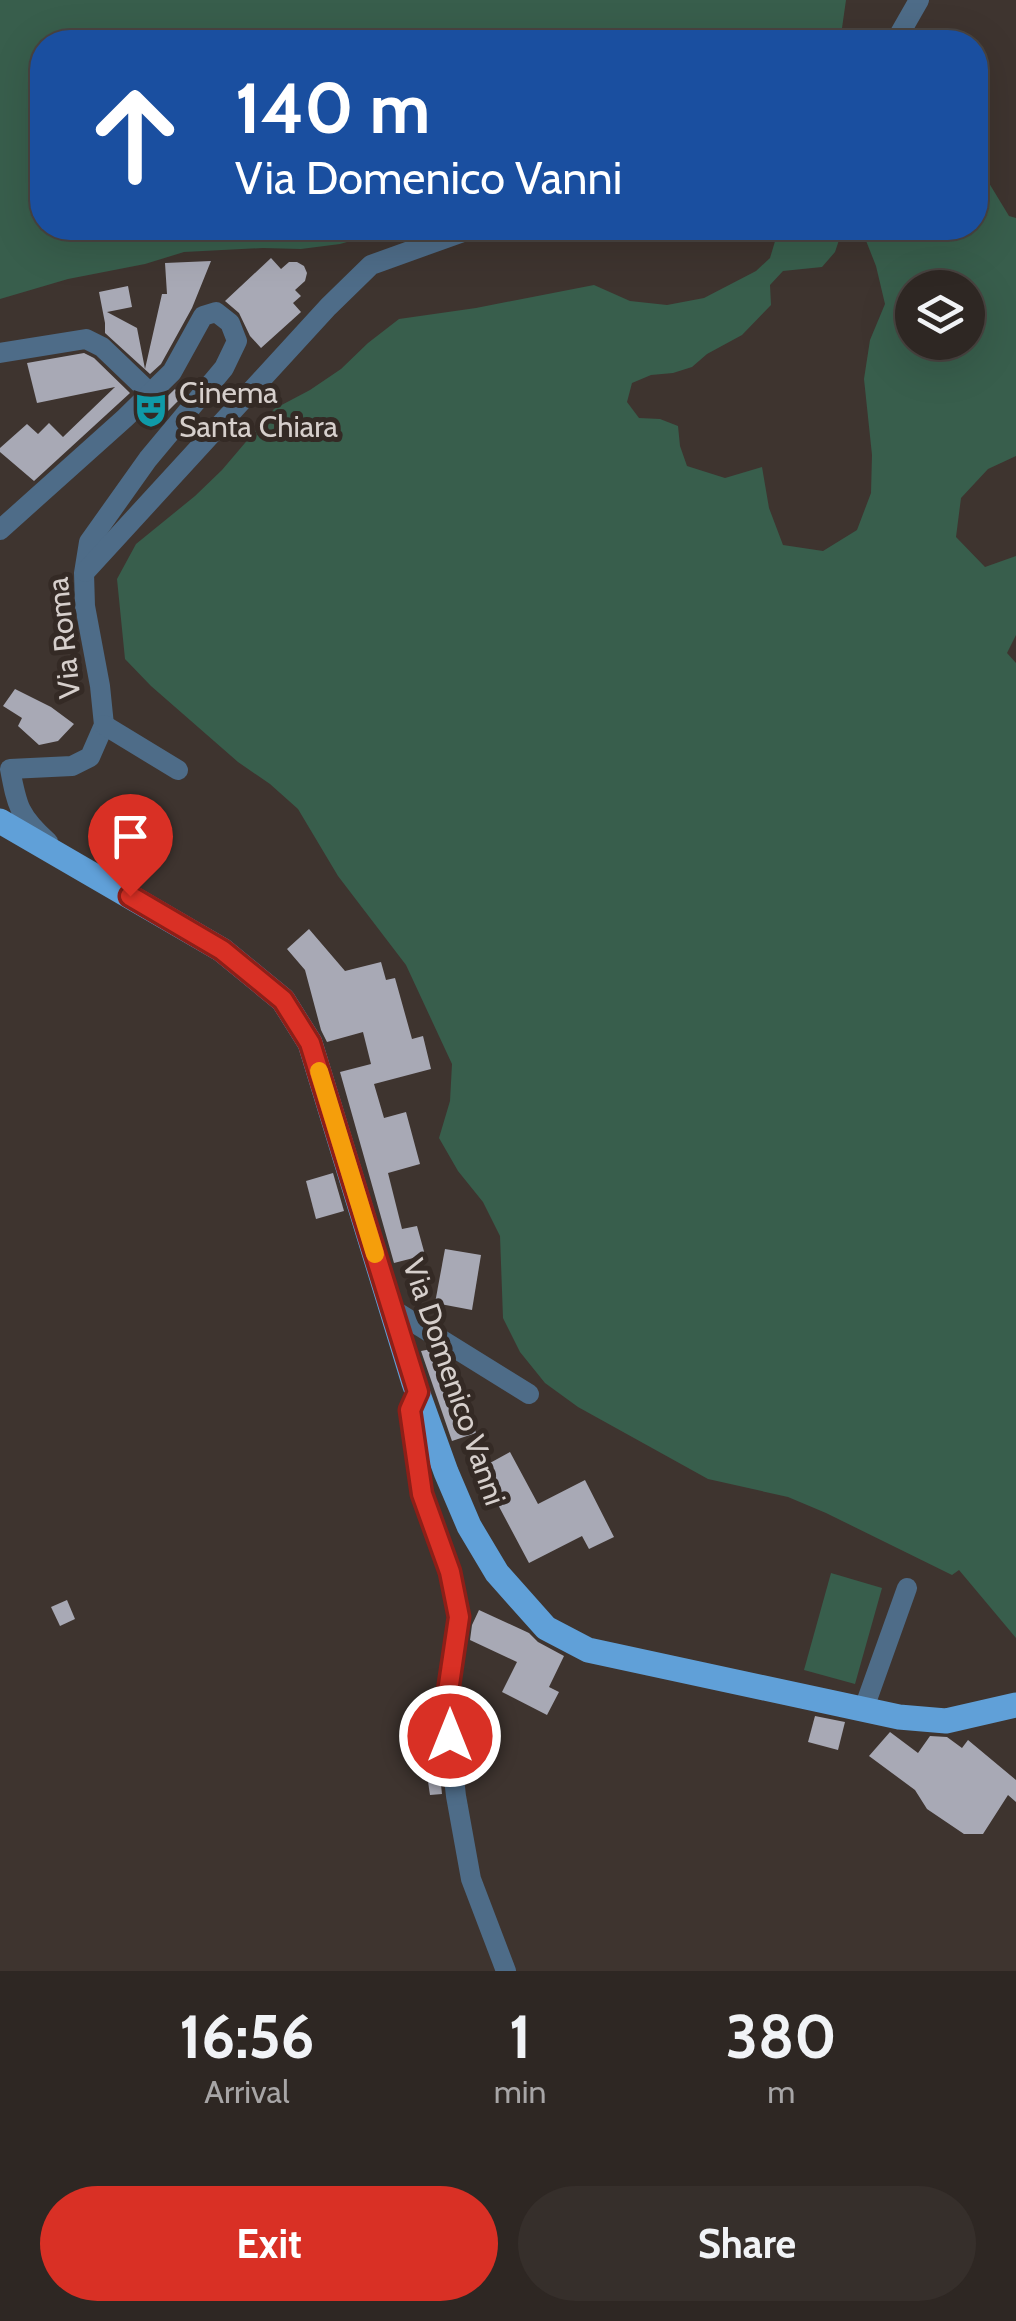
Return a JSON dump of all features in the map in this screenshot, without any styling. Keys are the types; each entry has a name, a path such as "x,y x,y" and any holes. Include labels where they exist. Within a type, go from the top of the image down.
{"main road":[{"name":"Via Domenico Vanni","path":"0,821 222,950 283,1000 310,1043 446,1472 469,1526 497,1573 546,1628 588,1650 862,1711 946,1721 1016,1705"}],"street":[{"path":"902,30 919,0"},
{"path":"84,573 371,265 441,240"},
{"name":"Via Roma","path":"68,860 17,808 5,769 72,766 90,757 104,726 85,606 84,573 89,542 148,459 224,368 236,341 230,323 216,312 202,316 172,372 150,394"},
{"path":"0,354 86,340 102,348 150,394 0,530"},
{"path":"104,726 178,770"},
{"path":"392,1309 529,1394"},
{"path":"418,1392 410,1410 422,1494 450,1572 459,1617 446,1705 456,1796 471,1878 506,1971"},
{"path":"862,1711 907,1588"}],"green space":[{"path":"0,0 846,0 842,30 30,30 30,240 354,240 301,249 184,252 0,299"},
{"path":"988,181 1009,216 1016,218 1016,456 988,469 961,498 956,537 985,567 1016,556 1016,635 1007,653 1016,663 1016,1638 959,1570 952,1575 788,1497 708,1479 578,1407 545,1383 520,1352 503,1318 500,1236 483,1202 458,1171 439,1138 450,1101 452,1064 406,965 338,876 298,809 238,762 125,659 117,579 136,544 222,470 274,409 341,369 399,319 594,285 630,301 667,305 704,298 756,271 770,258 775,240 839,240 835,252 822,267 783,271 770,285 771,305 742,335 692,367 632,383 627,402 639,418 660,419 678,426 687,466 725,478 762,467 769,508 783,545 823,551 857,530 871,493 872,455 864,379 870,340 885,304 866,240 988,240"},
{"path":"831,1573 882,1588 855,1684 804,1670"}],"building":[{"path":"271,258 281,269 289,262 297,262 307,273 295,290 301,296 293,303 301,312 261,348 239,313 225,301"},
{"path":"211,261 192,308 161,364 150,374 105,333 99,292 128,286 132,307 107,312 137,328 145,369 162,294 167,294 165,263"},
{"path":"84,353 130,393 34,481 0,448 27,424 38,434 49,423 63,437 115,387 37,403 27,363"},
{"path":"175,389 182,397 154,425 146,417"},
{"path":"15,689 74,724 58,741 39,745 18,726 22,718 3,706"},
{"path":"309,929 345,971 381,962 386,980 395,978 412,1039 423,1036 431,1069 374,1084 384,1118 406,1112 420,1164 388,1173 402,1229 417,1226 425,1255 394,1263 340,1072 371,1064 363,1032 327,1042 305,970 287,949"},
{"path":"333,1173 344,1211 316,1219 306,1181"},
{"path":"445,1249 481,1255 472,1310 435,1303"},
{"path":"431,1349 454,1364 476,1433 452,1441 421,1351"},
{"path":"510,1452 538,1504 585,1480 614,1537 589,1549 582,1536 529,1563 479,1469"},
{"path":"67,1600 75,1619 60,1626 51,1607"},
{"path":"479,1610 529,1633 564,1656 549,1687 559,1692 547,1715 502,1692 517,1662 470,1640"},
{"path":"815,1716 845,1722 838,1750 808,1742"},
{"path":"890,1732 918,1753 930,1736 947,1737 962,1748 968,1740 1016,1780 1016,1802 1008,1795 983,1834 964,1834 927,1809 915,1790 869,1756"},
{"path":"439,1766 442,1794 430,1795 426,1768"}],"slow traffic":[{"path":"319,1071 375,1254"}],"place":[{"name":"Cinema Santa Chiara","path":"151,410"}],"route":[{"path":"130,896 222,950 283,1000 310,1043 418,1392 410,1410 422,1494 450,1572 459,1617 446,1705 450,1736"}]}
